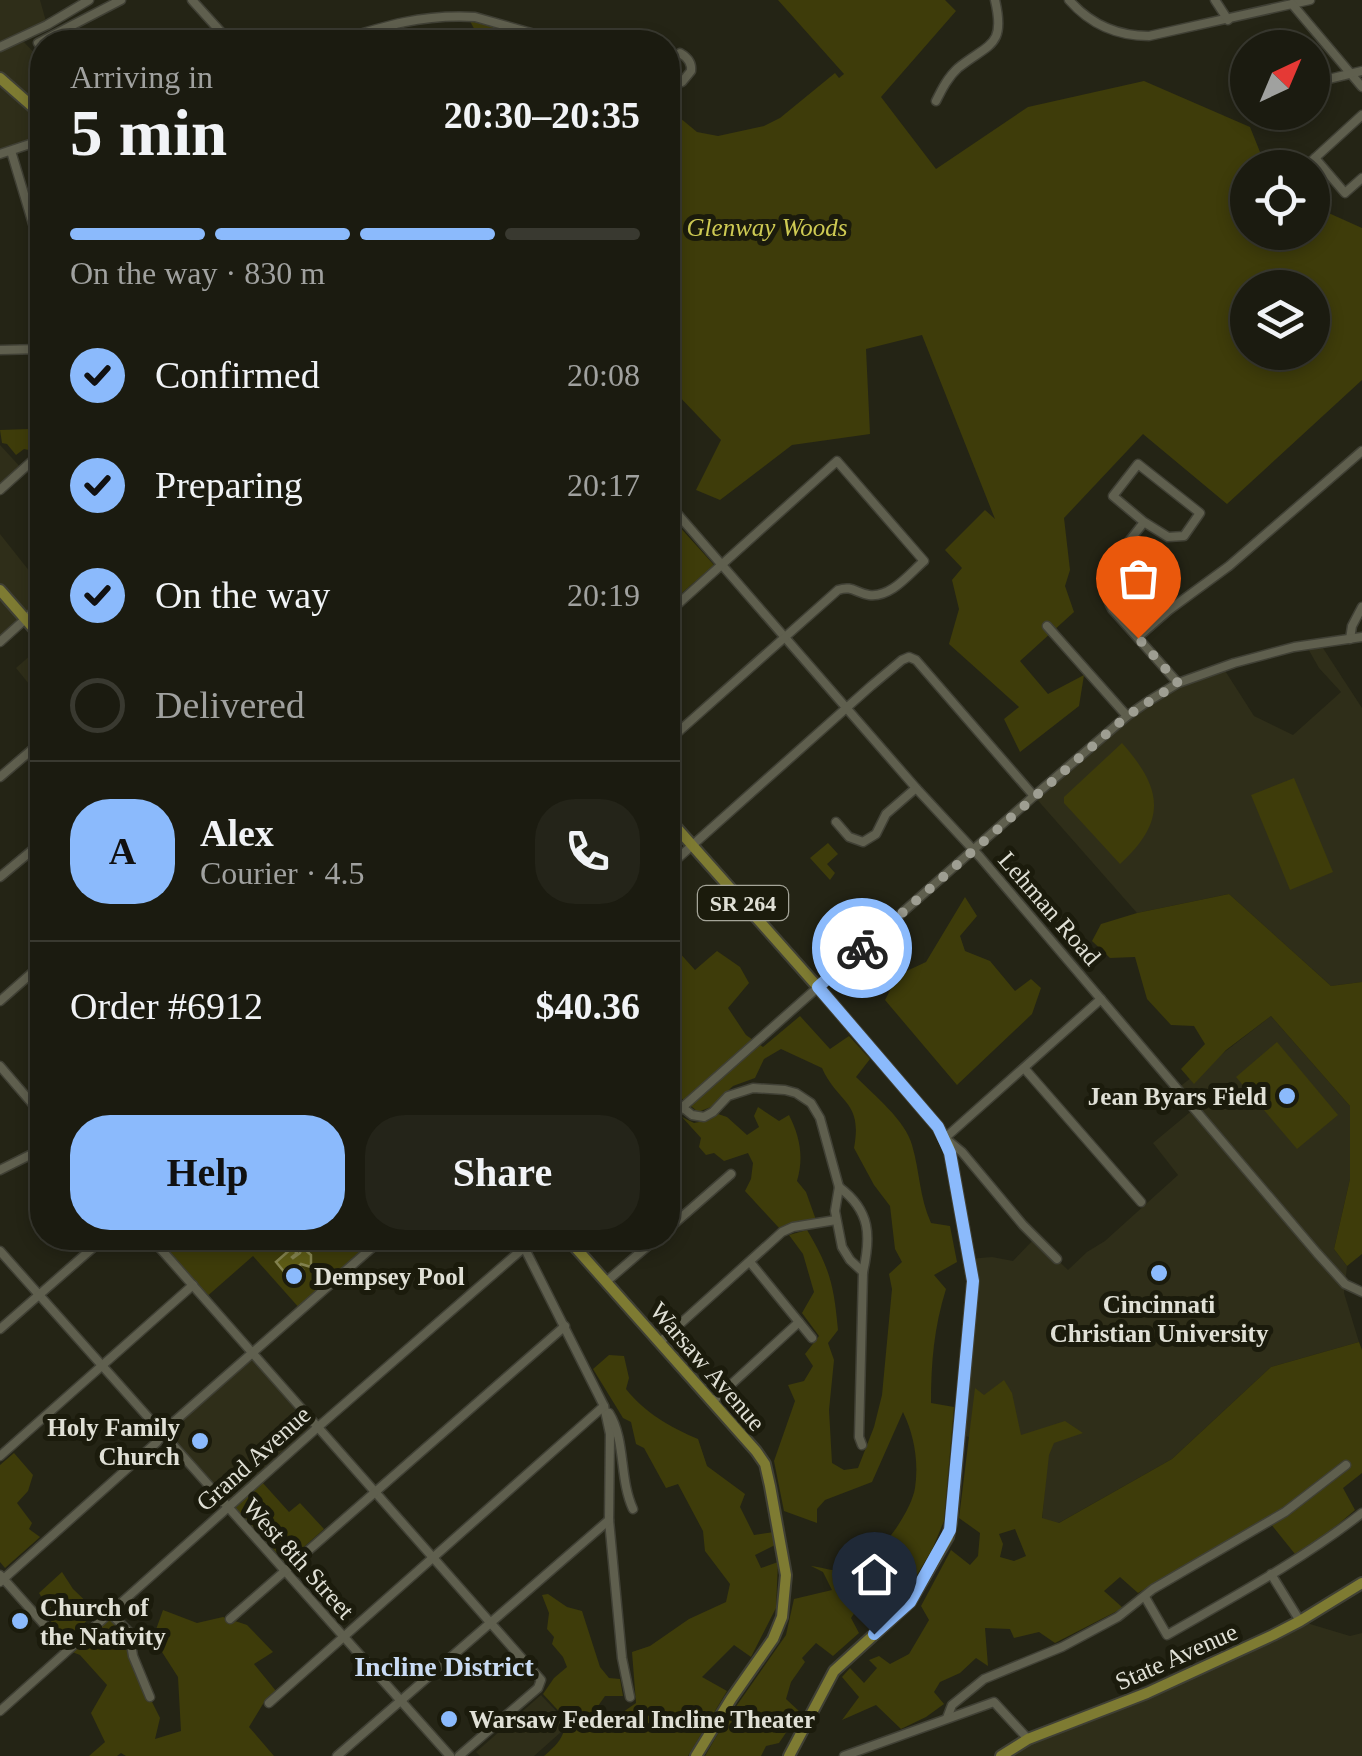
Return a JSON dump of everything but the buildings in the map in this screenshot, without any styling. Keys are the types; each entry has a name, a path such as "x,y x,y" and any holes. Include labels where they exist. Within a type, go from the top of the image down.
{"main road":[{"path":"0,78 30,104"},
{"path":"0,590 30,624"},
{"name":"SR 264","path":"680,832 938,1127 950,1153 973,1281 950,1530 910,1602 834,1671 789,1756"},
{"name":"Warsaw Avenue","path":"578,1250 764,1464 786,1575 782,1617 773,1639 696,1756"},
{"name":"State Avenue","path":"1001,1756 1028,1738 1147,1693 1300,1621 1362,1583"}],"street":[{"path":"35,30 89,0"},
{"path":"63,30 121,0"},
{"path":"192,0 219,30"},
{"path":"936,101 952,74 995,40 1000,21 996,0"},
{"path":"1069,0 1102,26 1141,36 1310,0"},
{"path":"1214,0 1228,20"},
{"path":"1292,4 1362,87"},
{"path":"371,30 404,20 461,16 475,16 522,30"},
{"path":"0,47 30,32"},
{"path":"680,54 692,72 680,83"},
{"path":"1330,79 1362,71"},
{"path":"1324,150 1362,115"},
{"path":"0,154 30,144"},
{"path":"11,151 30,204"},
{"path":"1330,176 1345,193 1362,178"},
{"path":"0,350 30,349"},
{"path":"1138,638 1229,566 1362,450"},
{"path":"680,602 837,462 924,561 884,593 873,595 841,588 680,730"},
{"path":"0,490 30,463"},
{"path":"1138,464 1200,514 1184,536 1168,536 1144,522 1113,496 1138,464"},
{"name":"Lehman Road","path":"680,517 973,850 1317,1253 1346,1284 1362,1292"},
{"path":"1144,522 1107,572 1106,589 1112,609 1178,683"},
{"path":"1350,639 1362,606"},
{"path":"0,642 30,615"},
{"path":"1047,626 1127,716"},
{"path":"864,1272 845,1253 836,1220 838,1187 820,1118 810,1103 774,1088 744,1089 728,1096 704,1117 692,1116 682,1108 1127,716 1178,683 1264,654 1362,638"},
{"path":"680,856 902,660 909,658 916,660 1034,796"},
{"path":"0,777 30,751"},
{"path":"836,822 849,837 863,842 876,834 886,814 916,788"},
{"path":"0,877 30,852"},
{"path":"0,1001 30,975"},
{"path":"1057,1260 962,1152 945,1138 1101,998"},
{"path":"0,1066 30,1102"},
{"path":"1024,1068 1141,1202"},
{"path":"0,1170 30,1155"},
{"path":"680,1218 730,1174"},
{"path":"838,1187 858,1205 868,1227 859,1437 862,1445"},
{"path":"660,1342 788,1229 836,1220"},
{"path":"0,1329 90,1250"},
{"path":"162,1250 541,1680 538,1688 460,1756"},
{"path":"67,1650 1,1579 369,1250"},
{"name":"Grand Avenue","path":"0,1711 521,1250"},
{"path":"526,1250 615,1423 626,1493 633,1509"},
{"path":"607,1282 643,1250"},
{"name":"West 8th Street","path":"0,1251 450,1756"},
{"path":"750,1262 812,1338"},
{"path":"0,1456 193,1286"},
{"path":"712,1402 799,1322"},
{"path":"230,1619 565,1326"},
{"path":"604,1406 610,1434 609,1520 622,1658 630,1697"},
{"path":"268,1703 604,1406"},
{"path":"947,1718 952,1705 984,1679 1062,1647 1118,1617 1153,1589 1285,1512 1346,1465"},
{"path":"1144,1596 1167,1635 1271,1574 1362,1513"},
{"path":"337,1756 609,1520"},
{"path":"1271,1574 1300,1621"},
{"path":"110,1613 129,1632 150,1697"},
{"path":"844,1756 994,1702 1028,1738"}],"shaded area":[{"path":"0,0 40,0 47,25 20,38 30,48 30,143 0,154"},
{"path":"0,445 23,470 0,490"},
{"path":"0,534 30,572 30,615 0,642"},
{"path":"1319,642 1362,708 1362,982 1331,986 1229,894 1137,913 1034,796 1147,702 1222,666 1254,716 1293,735 1341,692 1319,668 1306,645"},
{"path":"30,656 30,685 16,668"},
{"name":"Cincinnati Christian University","path":"1271,1016 1350,1106 1350,1179 1334,1249 1347,1266 1344,1293 1359,1342 1271,1367 1172,1459 1041,1533 1047,1461 959,1434 969,1259 992,1257 1013,1261 1035,1238 1068,1270 1105,1241 1178,1175 1153,1143 1195,1108 1178,1088"},
{"path":"290,1250 297,1253 293,1258 305,1250 311,1255 311,1267 301,1264 303,1270 291,1280 276,1262"},
{"path":"252,1354 318,1427 228,1508 163,1434"},
{"path":"1300,1621 1350,1636 1362,1633 1362,1756 1001,1756 1147,1693"},
{"path":"541,1695 560,1715 561,1732 534,1756 480,1756 476,1752"}],"green space":[{"name":"Glenway Woods","path":"778,0 945,0 956,11 881,97 936,169 1028,107 1144,81 1230,118 1230,130 1251,130 1259,150 1230,150 1230,250 1330,250 1330,214 1362,228 1362,380 1227,504 1143,434 1064,518 1070,570 1065,586 1074,612 1020,661 1048,694 1084,675 1079,706 1020,752 1004,719 1019,707 949,644 959,609 952,580 962,568 945,550 985,510 995,519 922,335 866,349 870,434 792,445 720,500 696,490 721,440 680,397 680,118 697,132 718,136 764,126 780,118 835,73 839,78 844,74"},
{"path":"470,21 503,30 475,30"},
{"path":"30,429 29,450 16,455 2,443 0,430"},
{"path":"680,527 714,565 680,595"},
{"path":"1122,743 1146,775 1154,805 1146,833 1120,864 1064,803 1064,797"},
{"path":"1294,778 1333,872 1290,890 1251,795"},
{"path":"828,843 838,854 827,864 835,873 830,880 810,858"},
{"path":"1229,894 1331,986 1362,982 1362,1254 1347,1266 1334,1249 1350,1179 1350,1106 1271,1016 1226,1050 1194,1084 1181,1069 1205,1044 1194,1026 1171,1025 1147,999 1135,957 1110,958 1092,941 1101,924"},
{"path":"965,897 977,916 960,936 965,951 990,961 1015,991 1031,979 1041,988 1032,1014 957,1085 885,1000 898,975 926,962"},
{"path":"717,951 740,967 749,983 728,1008 746,1035 763,1047 800,1016 830,1049 849,1036 870,1059 856,1077 888,1108 909,1136 927,1213 931,1223 950,1226 957,1262 934,1275 946,1289 934,1345 931,1403 954,1407 944,1521 932,1550 904,1596 884,1613 865,1597 851,1618 859,1633 833,1656 816,1643 802,1658 805,1662 791,1682 786,1699 800,1712 779,1743 766,1746 761,1756 705,1756 786,1635 794,1599 832,1590 823,1572 811,1566 842,1571 865,1562 877,1552 906,1512 916,1478 915,1448 903,1412 872,1482 825,1500 817,1509 817,1523 784,1511 774,1461 795,1401 788,1385 804,1381 813,1366 805,1354 819,1336 802,1313 814,1292 803,1254 789,1235 807,1230 821,1255 832,1289 838,1330 828,1343 834,1360 829,1410 832,1463 844,1470 858,1468 874,1427 882,1395 892,1289 889,1274 902,1262 895,1249 890,1206 854,1148 852,1111 822,1068 781,1049 764,1059 755,1078 733,1086 711,1107 698,1112 680,1097 680,953 695,970"},
{"name":"Jean Byars Field","path":"1277,1042 1338,1115 1297,1149 1236,1077"},
{"path":"758,1107 779,1121 789,1115 800,1147 797,1181 806,1192 816,1220 780,1229 745,1191 753,1163 748,1153 724,1161 714,1153 706,1155 699,1147 701,1138 682,1117 694,1123 718,1114 747,1135 759,1127 754,1116"},
{"path":"161,1250 369,1250 301,1310 253,1256 204,1299"},
{"path":"1359,1342 1362,1350 1362,1473 1343,1488 1355,1510 1328,1533 1295,1554 1266,1518 1138,1593 1120,1577 1104,1591 1123,1608 1055,1643 1039,1632 1014,1638 1010,1629 985,1628 988,1666 976,1658 960,1673 940,1682 934,1692 944,1704 901,1729 876,1705 842,1720 859,1697 842,1677 850,1668 864,1683 877,1668 869,1660 879,1656 890,1664 909,1654 929,1620 921,1606 951,1550 970,1565 978,1556 980,1533 959,1518 975,1388 984,1395 1004,1380 1012,1393 1021,1435 1065,1421 1083,1433 1054,1443 1049,1455 1042,1518 1059,1523 1172,1459 1271,1367","holes":["1015,1529 1026,1556 1014,1561 1000,1557 1003,1544 999,1534"]},
{"path":"609,1355 624,1356 629,1378 626,1389 633,1398 659,1419 698,1439 707,1466 745,1494 740,1507 754,1535 774,1532 775,1545 755,1555 761,1568 778,1562 776,1608 751,1657 734,1645 702,1677 727,1691 688,1756 544,1756 560,1740 566,1719 543,1694 567,1667 552,1644 554,1637 547,1629 549,1613 542,1595 548,1594 567,1607 582,1611 600,1667 609,1678 620,1679 623,1696 605,1696 598,1706 613,1719 636,1703 632,1652 650,1646 689,1619 726,1602 730,1584 705,1551 703,1531 678,1484 666,1488 644,1448 636,1444 631,1422 623,1418 593,1369"},
{"path":"14,1453 33,1475 28,1491 17,1503 32,1523 29,1529 40,1537 5,1568 0,1562 0,1465"},
{"path":"262,1482 289,1512 300,1503 324,1529 286,1563 234,1507"},
{"path":"62,1572 97,1612 67,1638 40,1610 46,1604 39,1593"},
{"path":"163,1610 197,1623 223,1617 247,1625 273,1652 254,1664 276,1691 266,1699 249,1727 274,1756 89,1756 105,1742 91,1713 107,1685 80,1655 67,1650 110,1613 123,1625 160,1718 155,1739 181,1731 178,1677 153,1638"}],"way so far":[{"path":"862,948 1127,716 1178,683 1138,638"}],"place":[{"name":"Jean Byars Field","path":"1287,1096"},
{"name":"Cincinnati Christian University","path":"1159,1273"},
{"name":"Dempsey Pool","path":"294,1276"},
{"name":"Holy Family Church","path":"200,1441"},
{"name":"Church of the Nativity","path":"20,1621"},
{"name":"Warsaw Federal Incline Theater","path":"449,1719"}],"district":[{"name":"Incline District","path":"444,1666"}],"route":[{"path":"862,948 818,987 945,1138 973,1281 950,1530 910,1602 874,1634"}]}
